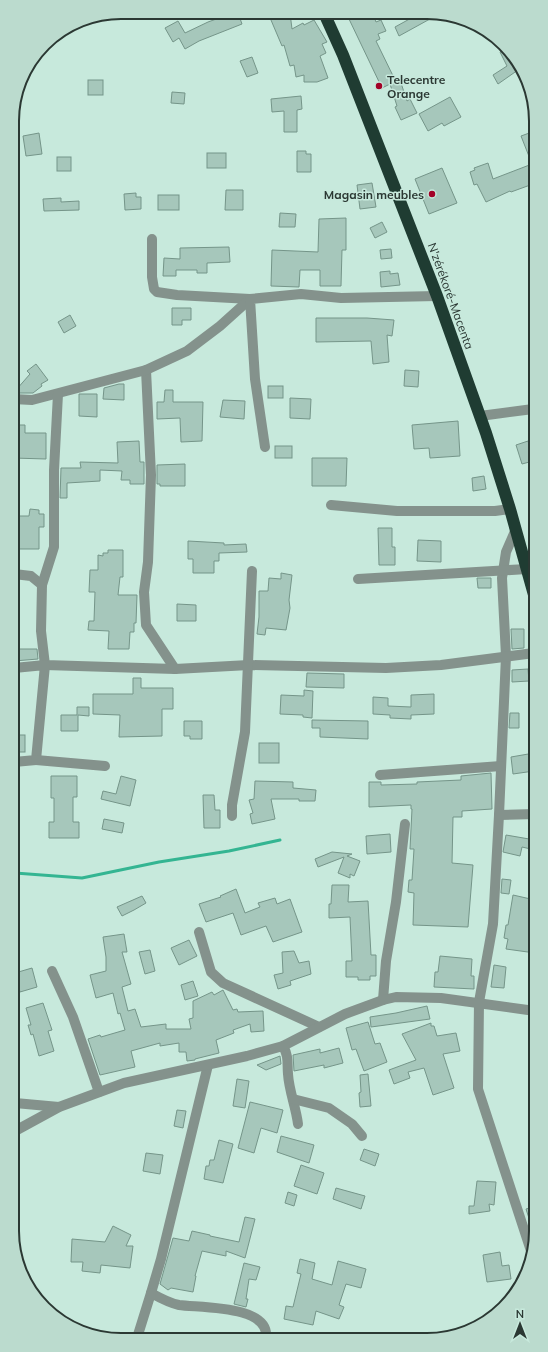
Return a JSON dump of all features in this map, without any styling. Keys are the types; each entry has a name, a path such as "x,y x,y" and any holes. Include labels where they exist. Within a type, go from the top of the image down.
{"highway":[{"name":"N'zérékoré-Macenta","path":"327,19 343,55 437,296 480,416 510,509 529,576"}],"street":[{"path":"152,239 152,276 154,289 157,292 177,295 250,299 301,294 341,298 437,296"},
{"path":"19,399 32,400 58,394 146,370 187,351 220,326 250,299"},
{"path":"250,299 255,379 264,447"},
{"path":"146,370 151,475 148,562 144,592 146,625 175,669"},
{"path":"36,760 45,665 41,631 42,585 54,547 54,470 58,394"},
{"path":"480,416 529,410"},
{"path":"331,505 397,511 495,511 510,509"},
{"path":"516,529 506,552 502,578 506,656 499,816 493,924 479,1002 478,1089 528,1243"},
{"path":"358,579 527,569"},
{"path":"232,816 232,805 245,732 252,571"},
{"path":"19,575 32,576 42,585"},
{"path":"19,668 45,665 175,669 249,664 386,668 441,665 529,654"},
{"path":"19,762 36,760 106,766"},
{"path":"380,775 501,766"},
{"path":"499,816 529,814"},
{"path":"383,1000 386,961 396,902 405,824"},
{"path":"199,932 211,972 223,983 319,1027"},
{"path":"52,971 74,1016 99,1092"},
{"path":"19,1129 59,1107 124,1083 247,1056 283,1046 345,1014 383,1000 396,997 441,998 529,1010"},
{"path":"283,1046 287,1054 288,1074 298,1124"},
{"path":"139,1333 161,1259 208,1065"},
{"path":"294,1099 328,1108 352,1124 362,1136"},
{"path":"19,1103 59,1107"},
{"path":"151,1293 162,1299 179,1304 226,1309 252,1316 263,1323 266,1333"}],"building":[{"path":"216,19 240,19 242,24 199,41 185,49 179,38 173,42 165,28 178,21 185,33"},
{"path":"271,19 291,19 292,29 303,23 304,25 314,20 327,42 322,44 326,53 320,56 328,78 317,82 304,82 304,75 296,77 294,65 290,66 284,45 282,46"},
{"path":"349,19 375,19 376,22 381,20 386,31 378,34 380,39 376,41 397,84 401,83 407,101 410,99 417,113 401,120 395,107 397,106 390,84 382,88"},
{"path":"410,19 430,19 399,36 395,27"},
{"path":"501,51 504,54 516,72 498,84 493,75 507,66 500,52"},
{"path":"252,57 258,73 247,77 240,61"},
{"path":"88,80 103,80 103,95 88,95"},
{"path":"172,92 185,93 184,104 171,103"},
{"path":"301,96 302,109 297,110 297,132 284,132 284,111 272,112 271,99"},
{"path":"450,97 461,117 444,126 442,123 428,131 419,114"},
{"path":"39,133 42,154 26,156 23,136"},
{"path":"529,133 529,156 521,136"},
{"path":"297,151 306,151 306,154 311,154 311,172 297,172"},
{"path":"207,153 226,153 226,168 207,168"},
{"path":"57,157 71,157 71,171 57,171"},
{"path":"488,163 493,179 529,165 529,185 511,192 510,191 486,202 477,184 474,185 470,172 475,170 474,168"},
{"path":"442,168 457,203 429,214 415,179"},
{"path":"372,183 376,207 360,209 357,185"},
{"path":"226,190 243,190 243,210 225,210"},
{"path":"136,193 136,197 141,197 141,209 125,210 124,194"},
{"path":"158,195 179,195 179,210 158,210"},
{"path":"61,198 61,202 79,201 79,210 44,211 43,199"},
{"path":"280,213 296,214 295,227 279,227"},
{"path":"346,218 346,250 342,250 341,286 320,286 320,270 300,270 299,287 271,286 272,250 318,252 319,219"},
{"path":"382,222 387,232 375,238 370,228"},
{"path":"229,247 230,262 207,263 207,273 197,273 197,270 176,270 176,276 163,276 164,258 180,259 180,248"},
{"path":"391,249 392,258 381,259 380,250"},
{"path":"390,271 390,274 398,273 400,285 381,287 380,272"},
{"path":"172,308 191,308 191,320 182,320 182,325 172,325"},
{"path":"70,315 76,326 64,333 58,322"},
{"path":"316,318 367,318 394,320 392,336 387,335 389,362 373,364 371,341 316,342"},
{"path":"36,364 48,380 41,384 42,386 33,393 19,393 19,387 30,374 27,371"},
{"path":"405,370 419,371 418,387 404,386"},
{"path":"124,384 124,400 103,399 104,388"},
{"path":"268,386 283,386 283,398 268,398"},
{"path":"165,390 173,390 173,402 203,402 202,441 181,442 180,418 157,419 157,402 164,402"},
{"path":"79,394 97,394 97,417 79,416"},
{"path":"290,398 311,399 310,419 290,418"},
{"path":"223,400 245,401 244,419 220,417"},
{"path":"458,421 460,456 430,458 429,448 414,449 412,425"},
{"path":"19,425 25,425 25,433 46,433 46,459 19,458"},
{"path":"139,441 140,462 144,462 144,484 130,484 130,480 121,480 122,471 100,470 100,481 67,483 67,498 60,498 61,468 81,468 80,462 118,463 117,442"},
{"path":"528,441 529,462 522,464 516,445"},
{"path":"275,446 292,446 292,458 275,458"},
{"path":"312,458 347,458 346,486 312,486"},
{"path":"185,464 185,486 160,486 160,484 157,484 157,465"},
{"path":"484,476 486,489 473,491 472,478"},
{"path":"30,509 39,510 39,514 44,514 44,527 39,527 39,549 19,549 19,516 29,516"},
{"path":"378,528 392,528 392,547 395,547 395,565 379,565"},
{"path":"418,540 441,541 441,562 417,561"},
{"path":"188,541 224,543 224,545 246,544 247,552 219,553 219,561 214,561 214,573 193,573 193,559 188,559"},
{"path":"108,550 123,550 123,577 120,577 118,595 137,595 136,623 134,623 134,632 130,632 129,649 108,649 109,631 88,630 89,621 94,621 95,592 89,592 90,570 98,570 98,555 103,556 103,553 108,553"},
{"path":"281,573 292,575 289,600 290,608 286,630 266,628 265,635 257,634 259,617 259,591 268,591 269,578 281,579"},
{"path":"477,578 491,578 491,588 478,588"},
{"path":"177,604 196,605 196,621 177,621"},
{"path":"511,629 524,629 524,648 512,649"},
{"path":"19,649 37,649 38,659 19,661"},
{"path":"528,669 529,681 512,682 512,670"},
{"path":"307,673 344,674 344,688 306,687"},
{"path":"133,678 141,678 141,688 173,688 173,709 162,709 162,736 119,737 120,715 93,714 93,694 133,694"},
{"path":"304,690 313,691 312,718 303,717 303,715 280,714 281,695 304,696"},
{"path":"434,694 434,714 411,715 411,719 390,718 390,715 373,714 373,697 388,698 388,706 411,707 411,695"},
{"path":"77,707 89,707 89,716 78,715 78,731 61,731 61,715 77,715"},
{"path":"510,713 519,713 519,728 509,728"},
{"path":"312,720 368,721 368,739 320,737 320,728 312,728"},
{"path":"184,721 202,721 202,739 190,739 190,736 184,736"},
{"path":"19,735 25,735 25,752 19,752"},
{"path":"259,743 279,743 279,763 259,763"},
{"path":"529,754 529,772 513,774 511,757"},
{"path":"491,773 492,809 462,811 462,817 453,817 452,863 473,865 468,927 413,925 414,893 408,892 409,880 412,880 414,849 410,849 411,805 369,807 369,782 381,782 381,785 417,784 417,782 461,780 461,776"},
{"path":"51,776 77,776 77,797 73,797 73,822 79,822 79,838 49,838 49,822 54,822 54,798 51,798"},
{"path":"121,776 136,780 130,806 101,799 103,791 116,794"},
{"path":"255,781 293,782 293,788 316,790 315,801 299,801 299,799 271,799 275,819 252,824 250,814 253,813 249,800 254,799"},
{"path":"203,795 214,795 215,810 220,810 220,828 204,828"},
{"path":"104,819 124,823 122,833 102,829"},
{"path":"390,834 391,852 367,854 366,836"},
{"path":"506,835 529,839 529,849 522,847 520,856 503,852"},
{"path":"332,852 352,854 347,856 360,861 354,876 350,874 350,878 338,873 344,857 318,867 315,859"},
{"path":"502,879 511,880 509,894 501,893"},
{"path":"332,885 349,885 348,902 368,901 371,955 376,955 376,976 370,976 370,980 358,980 358,977 346,977 346,961 352,961 350,917 329,918 329,904 331,904"},
{"path":"236,889 245,913 260,907 258,903 275,898 277,904 290,899 302,932 273,942 266,926 241,935 233,913 206,922 199,904 221,897 220,896"},
{"path":"513,895 529,899 529,952 506,949 508,939 504,938 506,925 508,925"},
{"path":"142,896 146,903 122,916 117,907"},
{"path":"124,934 127,952 122,952 131,984 122,987 128,1011 135,1009 141,1027 166,1024 166,1029 191,1029 189,1019 193,1018 193,1001 212,992 214,995 223,990 233,1010 237,1009 238,1012 263,1011 264,1031 251,1032 250,1024 233,1030 234,1033 216,1040 219,1053 187,1061 186,1052 179,1052 179,1043 160,1046 160,1043 131,1051 135,1067 100,1075 88,1039 125,1030 120,1013 118,1014 113,993 96,998 90,975 106,971 106,957 103,937"},
{"path":"189,940 197,956 179,965 171,948"},
{"path":"150,950 155,971 145,974 139,952"},
{"path":"294,951 299,963 309,961 311,974 290,981 291,985 278,989 274,975 283,973 282,952"},
{"path":"440,956 472,959 471,976 474,976 474,989 434,987 435,972 438,972"},
{"path":"494,965 506,967 504,988 491,987"},
{"path":"32,968 37,987 20,992 19,972"},
{"path":"193,981 198,996 185,1000 181,985"},
{"path":"43,1003 52,1030 48,1031 54,1051 39,1056 33,1034 31,1035 28,1025 31,1025 26,1008"},
{"path":"427,1006 430,1019 371,1027 370,1017"},
{"path":"368,1022 375,1044 380,1043 387,1062 364,1071 356,1049 352,1050 346,1028"},
{"path":"431,1023 431,1026 434,1026 437,1036 456,1033 460,1051 443,1054 454,1088 433,1095 424,1068 408,1072 410,1078 394,1084 389,1070 416,1060 402,1034"},
{"path":"339,1048 343,1063 324,1068 324,1065 294,1071 293,1055 320,1049 320,1053"},
{"path":"280,1056 281,1064 266,1070 257,1065"},
{"path":"368,1074 371,1106 360,1107 360,1075"},
{"path":"237,1079 249,1081 245,1108 233,1106"},
{"path":"250,1102 283,1110 277,1133 261,1128 254,1153 238,1148"},
{"path":"177,1110 186,1111 183,1128 174,1126"},
{"path":"281,1136 314,1145 309,1163 277,1152"},
{"path":"219,1140 233,1144 223,1183 204,1179 206,1166 209,1166 210,1160 214,1160"},
{"path":"364,1149 379,1154 375,1166 360,1160"},
{"path":"146,1153 163,1155 160,1174 143,1171"},
{"path":"301,1165 324,1173 317,1194 294,1186"},
{"path":"477,1181 496,1182 494,1205 489,1204 490,1211 469,1214 469,1206 474,1206"},
{"path":"336,1188 365,1196 361,1209 333,1199"},
{"path":"288,1192 297,1195 294,1206 285,1203"},
{"path":"529,1208 529,1218 526,1209"},
{"path":"245,1217 255,1219 245,1258 226,1251 226,1256 202,1251 195,1276 193,1292 171,1288 168,1290 160,1284 173,1238 189,1241 192,1231 239,1242"},
{"path":"113,1226 131,1235 126,1246 133,1246 130,1268 101,1265 100,1273 82,1271 83,1262 71,1262 72,1239 105,1242"},
{"path":"500,1252 502,1266 509,1265 511,1279 487,1282 483,1255"},
{"path":"300,1259 315,1263 312,1279 332,1285 338,1261 366,1269 361,1288 346,1284 339,1305 344,1307 339,1319 316,1311 313,1325 284,1319 286,1306 293,1307 301,1274 297,1273"},
{"path":"244,1263 260,1267 256,1280 249,1279 246,1307 234,1304"}],"waterway":[{"path":"19,873 82,878 159,862 229,851 280,840"}],"place":[{"name":"Telecentre Orange","path":"379,86"},
{"name":"Magasin meubles","path":"432,194"}]}
